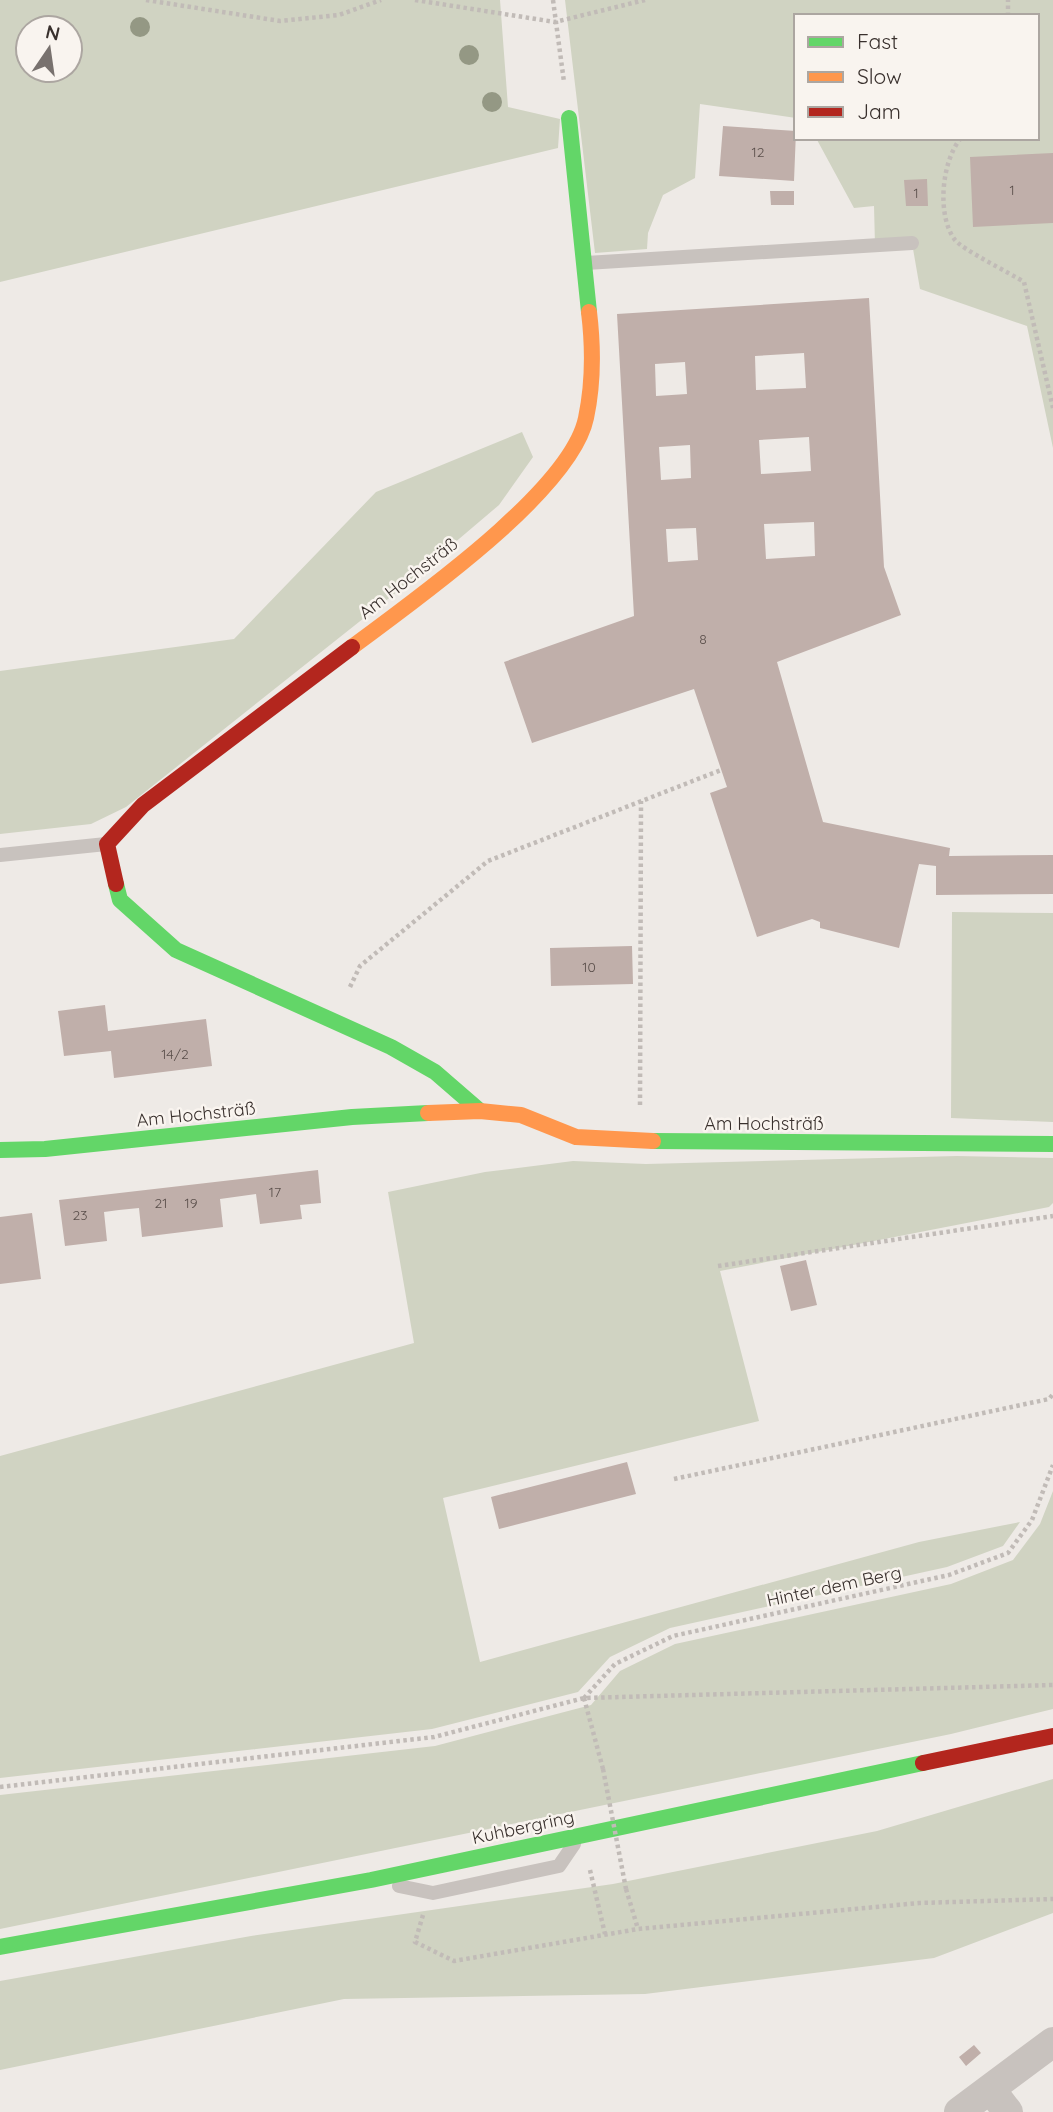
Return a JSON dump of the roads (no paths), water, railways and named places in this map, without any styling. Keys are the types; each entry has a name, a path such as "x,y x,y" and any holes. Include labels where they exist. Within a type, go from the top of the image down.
{"street":[{"name":"Am Hochsträß","path":"107,844 143,805 406,606 513,520 567,460 586,419 592,339 569,118"},
{"path":"107,844 120,900 176,950 391,1047 435,1072 480,1111"},
{"name":"Am Hochsträß","path":"0,1150 44,1149 352,1117 480,1111 521,1115 576,1137 641,1141 1053,1144"},
{"name":"Kuhbergring","path":"0,1947 371,1880 1053,1736"},
{"path":"959,2112 999,2101 1053,2042"}],"lane":[{"path":"586,263 912,243"},
{"path":"0,855 107,844"},
{"path":"371,1880 433,1893 559,1866 580,1835"}]}
